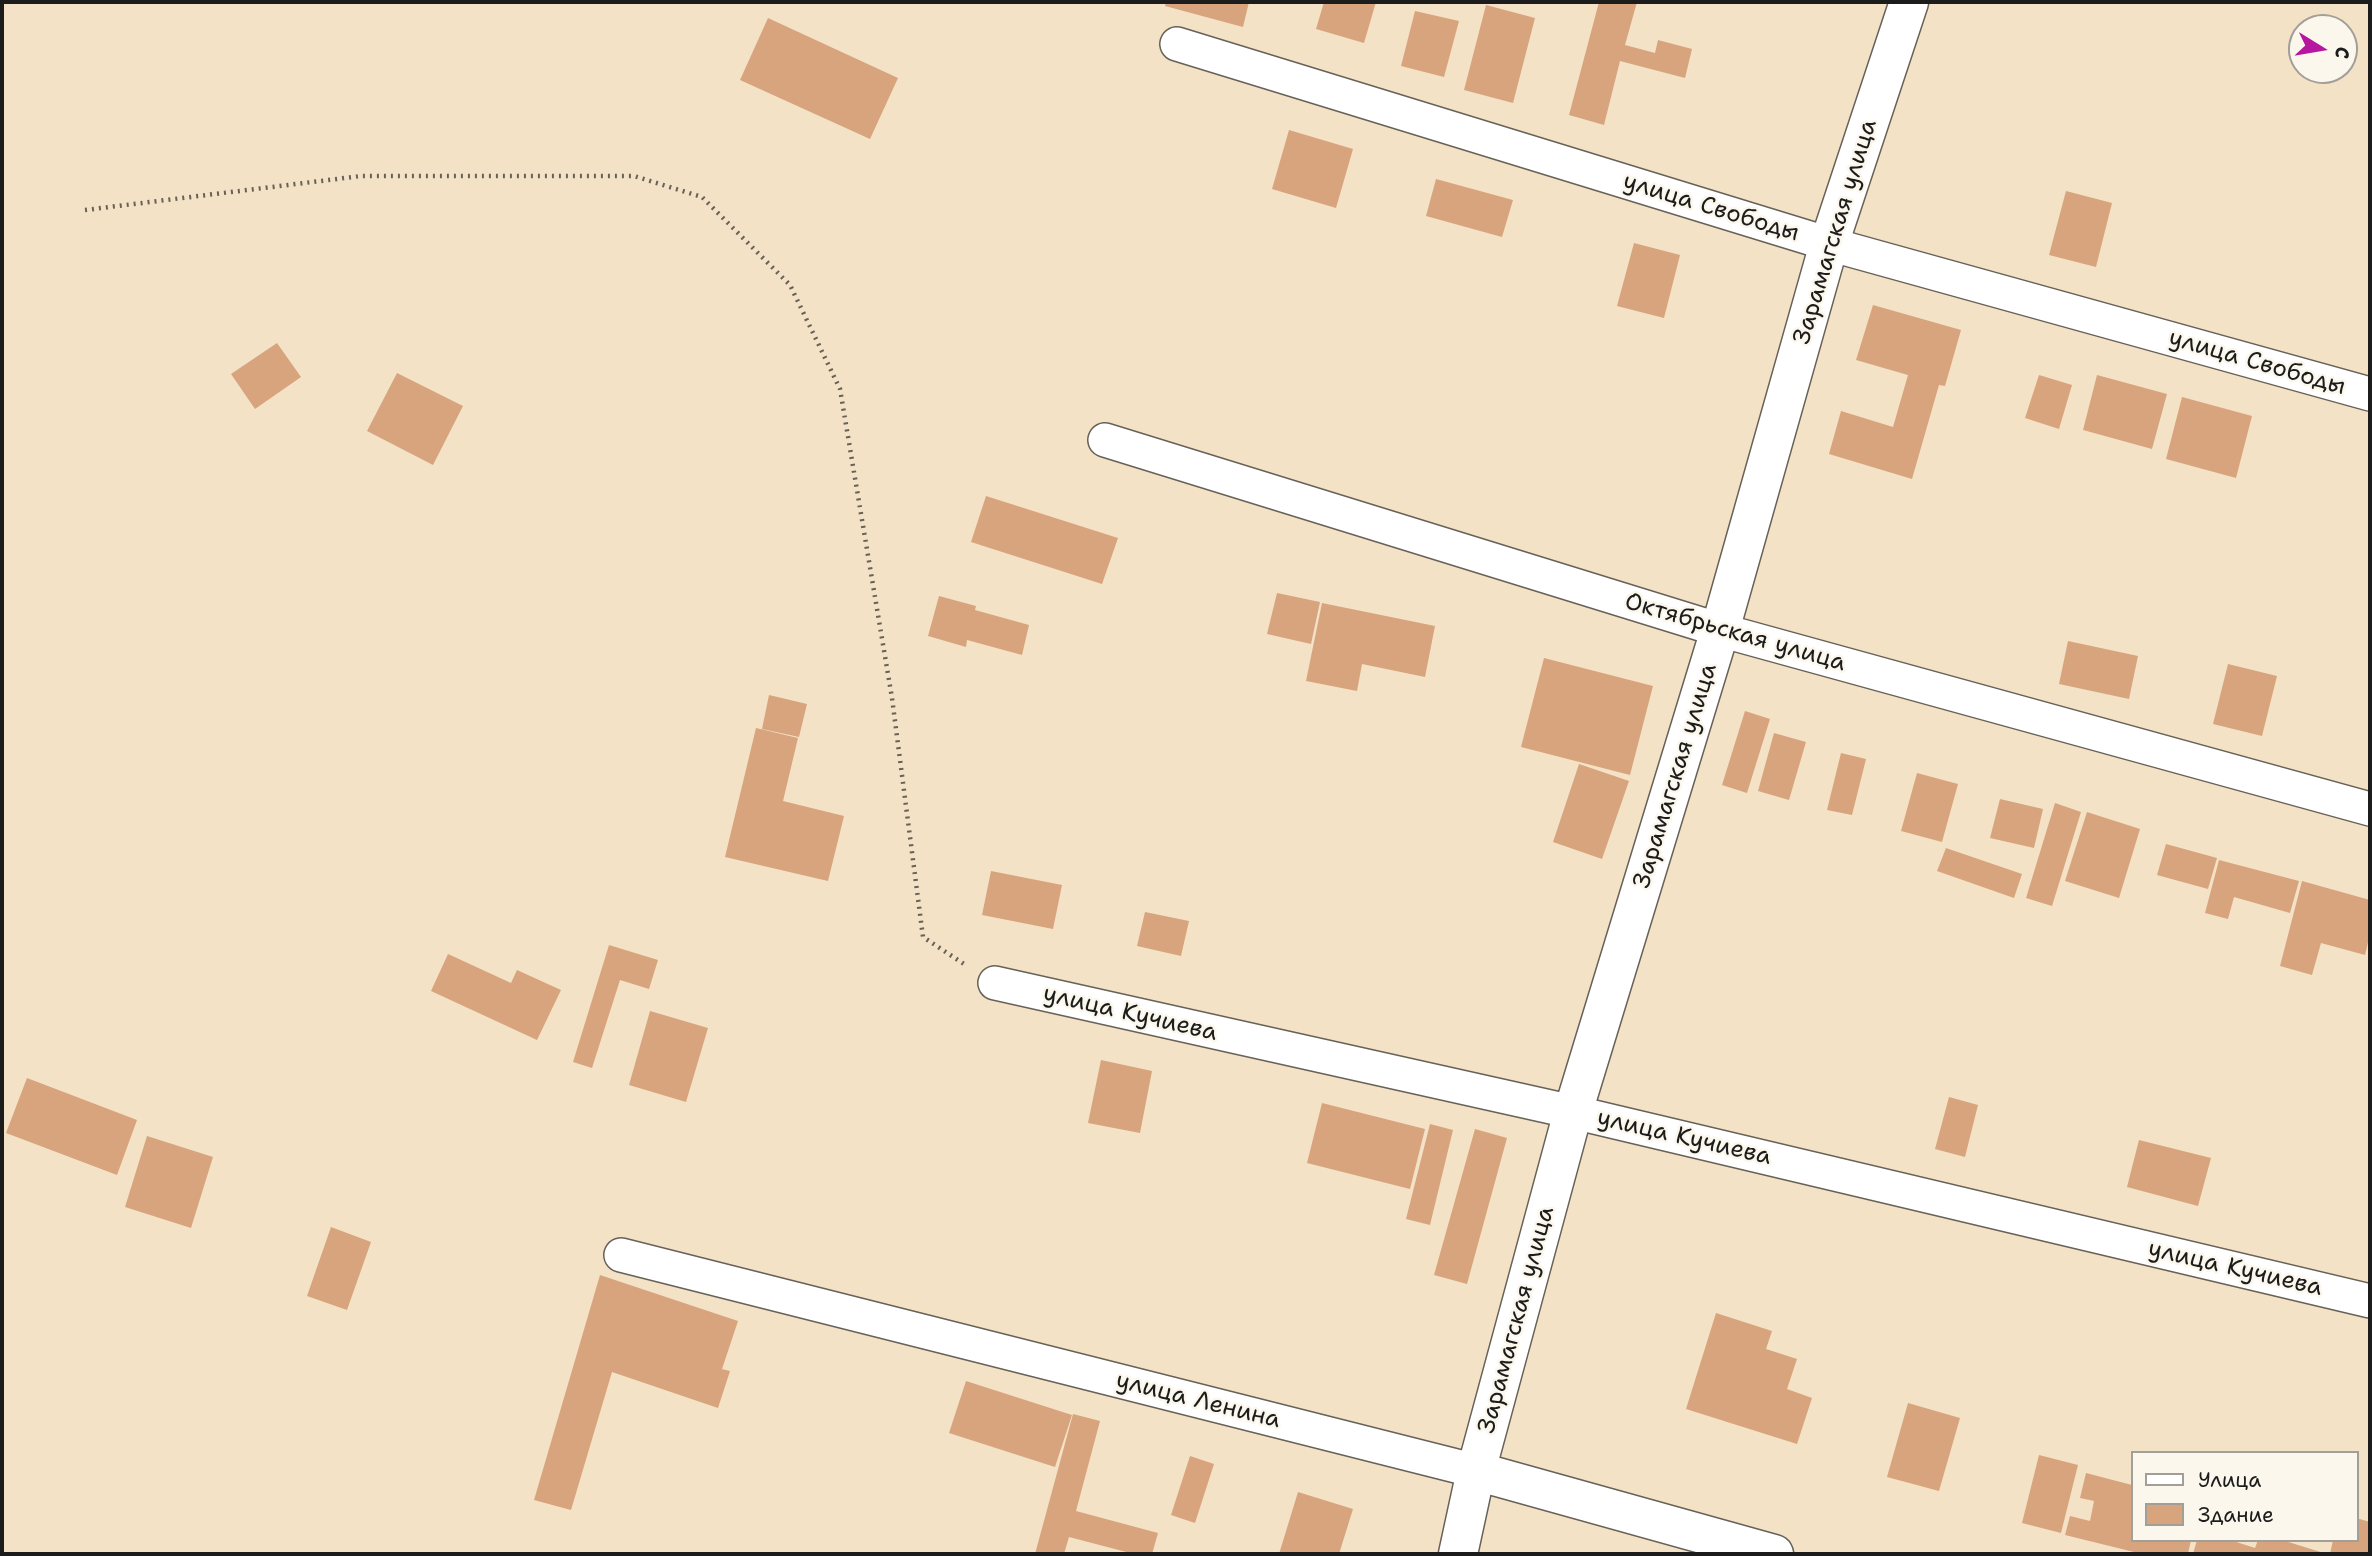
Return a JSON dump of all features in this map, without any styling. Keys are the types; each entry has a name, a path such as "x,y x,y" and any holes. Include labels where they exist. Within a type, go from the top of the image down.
{"street":[{"name":"Зарамагская улица","path":"1458,1554 1476,1471 1573,1112 1720,630 1829,244 1909,2"},
{"name":"улица Свободы","path":"1177,44 1829,244 2370,394"},
{"name":"Октябрьская улица","path":"1105,440 1720,630 2370,810"},
{"name":"улица Кучиева","path":"995,984 1573,1112 2370,1301"},
{"name":"улица Ленина","path":"621,1255 1476,1471 1774,1554"}],"path":[{"path":"85,210 361,176 634,176 702,197 790,285 840,389 892,698 923,937 995,984"}],"building":[{"path":"1166,2 1249,2 1243,27 1165,6"},
{"path":"1324,2 1376,2 1364,43 1316,29"},
{"path":"1599,2 1637,2 1625,45 1655,53 1658,40 1692,49 1685,78 1620,61 1604,125 1569,115"},
{"path":"1486,5 1535,18 1513,103 1464,90"},
{"path":"1415,11 1459,21 1444,77 1401,66"},
{"path":"768,18 898,78 870,139 740,80"},
{"path":"1289,130 1353,149 1336,208 1272,189"},
{"path":"1436,179 1513,200 1502,237 1426,216"},
{"path":"2066,191 2112,203 2096,267 2049,255"},
{"path":"1634,243 1680,255 1664,318 1617,306"},
{"path":"1873,305 1961,330 1945,386 1939,385 1912,479 1829,454 1841,411 1893,427 1908,375 1856,360"},
{"path":"277,343 301,377 255,409 231,374"},
{"path":"397,373 463,406 433,465 367,431"},
{"path":"2039,375 2072,385 2059,429 2025,418"},
{"path":"2097,375 2167,394 2152,449 2083,430"},
{"path":"2182,397 2252,416 2236,478 2166,459"},
{"path":"986,496 1118,538 1102,584 971,542"},
{"path":"1277,593 1320,602 1311,644 1267,634"},
{"path":"939,596 976,606 975,610 1029,625 1022,655 967,640 966,647 928,636"},
{"path":"1322,603 1435,626 1425,677 1362,664 1357,691 1306,681"},
{"path":"2068,641 2138,656 2129,699 2059,684"},
{"path":"1544,658 1653,686 1630,775 1521,747"},
{"path":"2228,664 2277,676 2262,736 2213,724"},
{"path":"769,695 807,704 799,737 762,729"},
{"path":"1745,711 1770,719 1747,793 1722,785"},
{"path":"756,728 798,738 783,801 844,816 828,881 725,857"},
{"path":"1774,733 1806,742 1789,800 1758,791"},
{"path":"1841,753 1866,759 1852,815 1827,810"},
{"path":"1579,764 1629,781 1602,859 1553,842"},
{"path":"1917,773 1958,784 1942,842 1901,831"},
{"path":"2000,799 2043,809 2034,848 1990,838"},
{"path":"2055,803 2081,812 2052,906 2026,898"},
{"path":"2087,812 2140,829 2119,898 2065,881"},
{"path":"2166,844 2217,858 2208,889 2157,875"},
{"path":"1946,848 2022,874 2014,898 1937,871"},
{"path":"2219,860 2299,881 2290,913 2234,897 2228,919 2205,913"},
{"path":"991,871 1062,885 1053,929 982,915"},
{"path":"2302,881 2370,900 2370,934 2365,955 2321,943 2312,975 2280,966"},
{"path":"1145,912 1189,921 1181,956 1137,946"},
{"path":"609,945 658,960 649,989 620,980 592,1068 573,1062"},
{"path":"448,954 511,983 517,970 561,990 537,1040 431,991"},
{"path":"650,1011 708,1028 686,1102 629,1085"},
{"path":"1101,1060 1152,1071 1140,1133 1088,1123"},
{"path":"27,1078 137,1120 117,1175 6,1133"},
{"path":"1949,1097 1978,1105 1965,1157 1935,1149"},
{"path":"1322,1103 1425,1129 1410,1189 1307,1163"},
{"path":"1430,1124 1453,1130 1430,1225 1406,1219"},
{"path":"1475,1129 1507,1138 1467,1284 1434,1275"},
{"path":"147,1136 213,1157 191,1228 125,1207"},
{"path":"2139,1140 2211,1158 2198,1206 2127,1187"},
{"path":"331,1227 371,1242 347,1310 307,1296"},
{"path":"600,1275 738,1321 722,1369 730,1371 718,1408 612,1372 571,1510 534,1500"},
{"path":"1716,1313 1772,1331 1766,1349 1797,1359 1787,1389 1812,1398 1797,1444 1686,1409"},
{"path":"966,1381 1072,1415 1055,1467 949,1433"},
{"path":"1908,1403 1960,1418 1939,1491 1887,1477"},
{"path":"1073,1414 1100,1421 1076,1511 1158,1533 1152,1554 1134,1554 1069,1537 1064,1554 1035,1554"},
{"path":"2039,1455 2078,1465 2061,1533 2022,1523"},
{"path":"1190,1456 1214,1464 1195,1523 1171,1515"},
{"path":"2086,1473 2130,1484 2130,1542 2191,1542 2188,1554 2142,1554 2065,1535 2070,1516 2090,1521 2094,1501 2080,1498"},
{"path":"1298,1492 1353,1509 1339,1554 1279,1554"},
{"path":"2358,1519 2370,1522 2370,1554 2330,1554 2333,1542 2358,1542"},
{"path":"2196,1542 2236,1542 2255,1548 2257,1542 2288,1542 2327,1554 2193,1554"}]}
